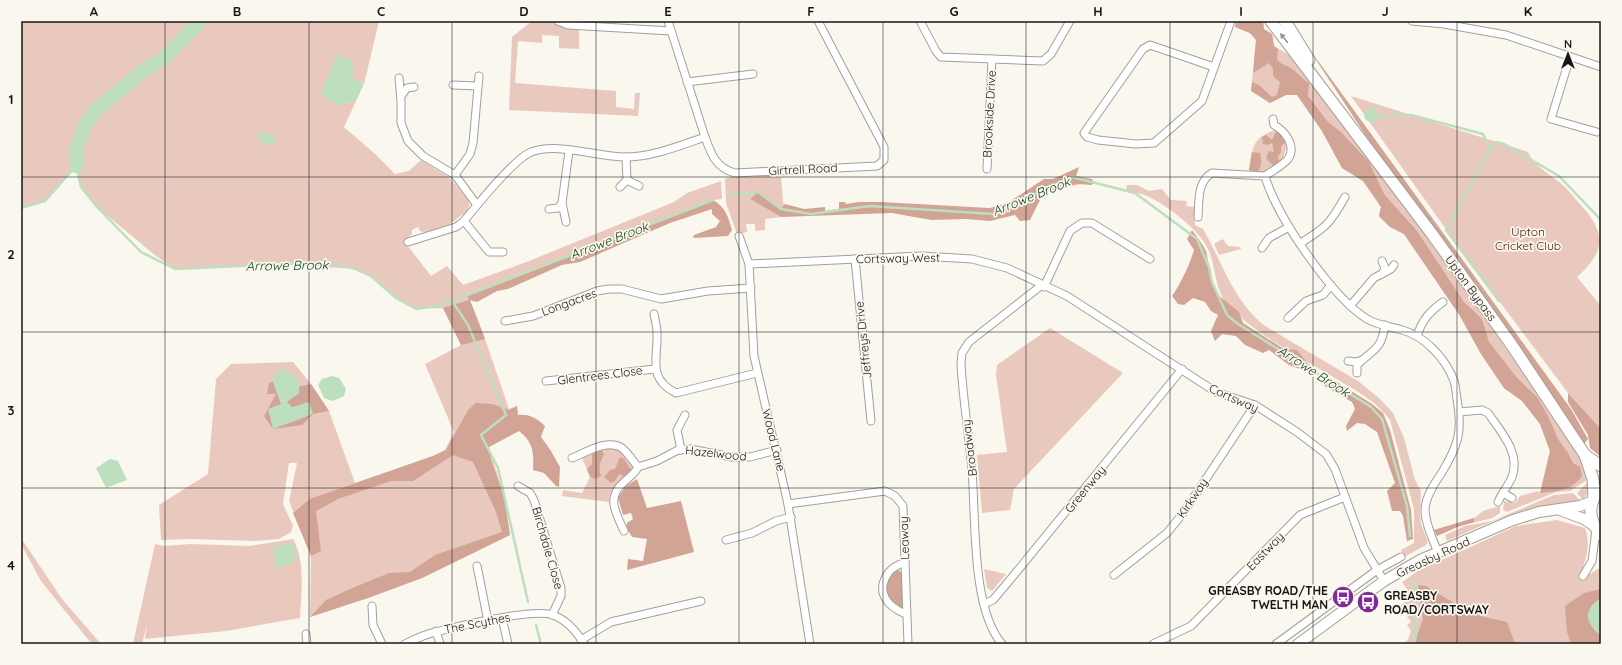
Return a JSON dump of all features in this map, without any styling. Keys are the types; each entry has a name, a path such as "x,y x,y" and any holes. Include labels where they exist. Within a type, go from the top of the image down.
{"main road":[{"name":"Upton Bypass","path":"1271,21 1432,234 1510,344 1585,455 1593,479 1596,496 1590,513 1597,530"},
{"name":"Upton Bypass","path":"1285,21 1350,125"},
{"name":"Upton Bypass","path":"1585,455 1601,466"},
{"name":"Greasby Road","path":"1298,644 1384,581 1420,560 1514,520 1539,512 1560,510 1596,496"},
{"name":"Greasby Road","path":"1560,510 1584,519 1597,530"}],"street":[{"path":"558,21 568,25 671,31"},
{"name":"Girtrell Road","path":"668,21 705,137 716,161 728,171 735,172 877,166 884,160 884,147 818,21"},
{"path":"920,21 936,51 942,57 1046,60 1070,21"},
{"path":"1214,67 1150,45 1143,49 1086,127 1084,132 1087,137 1136,144 1154,143 1202,100 1231,21"},
{"path":"1412,21 1423,21 1506,35 1601,67"},
{"path":"1570,57 1551,119 1597,132"},
{"name":"Brookside Drive","path":"987,169 992,59"},
{"path":"687,82 753,74"},
{"path":"455,175 470,154 473,143 479,76"},
{"path":"399,78 401,123 408,141 423,156 455,175 477,205"},
{"path":"453,85 477,86"},
{"path":"401,96 407,88 414,87"},
{"path":"1198,217 1201,186 1212,173 1265,176 1288,158 1290,152 1289,139 1280,128 1274,125 1273,119"},
{"path":"408,242 456,227 464,221 517,162 528,153 541,149 556,148 626,157 653,153 705,137"},
{"path":"566,222 562,203 569,150"},
{"path":"620,187 627,180 626,157"},
{"path":"1265,176 1268,187 1289,227 1319,271 1350,306 1368,320 1417,336 1440,356 1454,381 1459,412 1460,434 1451,456 1430,492 1425,509 1428,526 1438,553"},
{"path":"627,180 639,186"},
{"path":"1301,243 1323,229 1329,223 1345,197"},
{"path":"549,209 558,208 562,203"},
{"path":"464,221 489,252 503,252"},
{"path":"1043,286 1070,230 1082,223 1092,223 1150,258"},
{"path":"1262,248 1269,238 1289,227"},
{"name":"Wood Lane","path":"739,236 749,264 754,356 777,450 791,517 810,644"},
{"name":"Cortsway West","path":"749,264 921,256 972,259 1007,268 1043,286"},
{"name":"Jeffreys Drive","path":"854,258 871,421"},
{"path":"1382,261 1385,268 1382,274"},
{"path":"1350,306 1374,278 1391,269 1394,265"},
{"path":"1288,318 1306,301 1323,294 1331,285"},
{"name":"Cortsway","path":"1043,286 1067,296 1216,392 1255,406 1297,432 1326,454 1335,469 1364,548 1384,581"},
{"name":"Broadway","path":"1002,644 993,630 984,604 978,571 972,468 961,372 962,353 969,342 1043,286"},
{"name":"Longacres","path":"506,321 533,316 597,291 609,289 622,289 661,299 708,291 751,288"},
{"path":"1417,336 1420,325 1429,313 1443,302"},
{"path":"654,314 657,331 655,369 662,384 676,393 757,373"},
{"path":"1357,373 1357,366 1368,354 1378,349 1383,339 1385,325"},
{"path":"1348,360 1357,362 1363,360"},
{"name":"Glentrees Close","path":"546,381 655,369"},
{"name":"Greenway","path":"984,604 993,600 1182,369"},
{"name":"Kirkway","path":"1114,575 1167,533 1184,512 1255,406"},
{"path":"1459,412 1482,410 1488,413 1510,447 1514,459 1514,469 1512,478 1498,502"},
{"path":"680,450 677,430 685,415"},
{"path":"572,458 604,445 612,445 621,447 638,467 633,476 616,489 613,498 613,505 624,531"},
{"name":"Hazelwood","path":"638,467 657,461 680,450 690,449 732,457 750,457 777,450"},
{"name":"Birchdale Close","path":"518,486 530,493 534,500 561,588 561,596 552,615"},
{"name":"Leaway","path":"788,504 885,491 895,496 903,506 908,644"},
{"path":"1503,493 1512,498"},
{"name":"Eastway","path":"1153,644 1191,626 1300,515 1345,497"},
{"path":"726,540 752,533 776,521 791,517"},
{"path":"1583,576 1592,561 1597,530"},
{"name":"Greasby Road","path":"1276,644 1376,570 1401,557"},
{"path":"1592,561 1601,557"},
{"path":"905,562 889,571 884,586 884,592 888,604 896,610 906,614"},
{"path":"477,566 488,621"},
{"path":"552,615 563,620 582,642 611,622 701,601"},
{"path":"372,606 373,625 382,644"},
{"name":"The Scythes","path":"405,644 436,631 531,614 552,615"},
{"path":"502,618 508,644"},
{"path":"436,631 440,644"},
{"path":"306,634 307,644"}],"green space":[{"path":"21,21 379,21 364,84 352,77 338,105 356,101 344,127 374,153 395,174 409,171 421,160 450,178 469,201 469,206 466,212 450,224 425,233 420,231 418,227 412,230 412,234 404,241 431,276 447,266 463,285 529,261 674,202 687,193 721,181 722,199 713,200 468,295 509,409 517,406 519,431 489,447 504,496 510,535 422,578 310,617 311,556 289,501 297,463 289,463 283,504 293,526 291,532 279,539 256,541 189,539 161,540 159,505 208,474 216,379 231,364 293,362 311,384 329,411 355,483 433,456 445,450 454,432 425,364 461,345 443,308 416,309 396,298 371,276 356,269 295,265 175,269 156,256 97,207 81,187 76,167 45,201 21,208"},
{"path":"532,21 551,21 568,28 579,29 579,49 559,48 559,36 542,35 542,43 518,41 515,83 616,91 616,107 634,109 635,93 640,93 638,116 509,110 512,37"},
{"path":"1236,21 1263,21 1264,29 1272,34 1274,46 1289,55 1323,95 1461,283 1582,459 1590,478 1570,491 1556,492 1507,512 1503,510 1504,501 1515,503 1520,496 1538,491 1540,493 1550,451 1540,424 1522,401 1504,388 1481,354 1460,316 1404,234 1390,227 1379,216 1381,207 1363,181 1342,168 1322,131 1297,95 1286,95 1270,103 1251,91 1256,40 1250,33 1235,27"},
{"name":"Upton Cricket Club","path":"1351,96 1528,152 1537,165 1564,186 1588,213 1598,232 1598,249 1594,258 1577,277 1601,306 1601,429 1568,393 1455,242"},
{"path":"1276,130 1284,137 1287,145 1283,159 1262,173 1249,172 1254,145 1262,136"},
{"path":"781,176 783,203 785,204 781,209 758,192 750,199 781,217 765,219 765,230 755,231 755,224 746,224 747,232 737,234 726,203 725,179 730,177"},
{"path":"1127,185 1137,185 1149,191 1162,189 1171,200 1187,201 1186,206 1194,207 1195,225 1203,229 1237,293 1254,316 1265,326 1358,381 1379,398 1393,413 1404,438 1415,480 1421,491 1421,524 1428,542 1426,545 1404,557 1401,550 1414,543 1414,509 1390,420 1373,402 1266,337 1240,316 1224,299 1218,286 1209,251 1199,235 1192,227 1157,201 1144,195 1126,191"},
{"path":"1223,239 1228,246 1240,247 1241,249 1219,255 1214,244"},
{"path":"1050,328 1123,373 1014,489 1010,510 982,513 977,455 1007,452 996,375 997,365"},
{"path":"613,448 620,451 629,459 633,466 633,470 611,491 609,502 562,496 563,490 582,493 590,477 582,458 583,457 605,449"},
{"path":"1588,482 1590,490 1583,500 1577,493"},
{"path":"1573,493 1580,500 1540,507 1512,514 1447,541 1445,535 1465,526 1492,521 1554,495"},
{"path":"1500,506 1500,513 1492,518 1457,527 1437,536 1434,530 1474,518 1483,511"},
{"path":"1557,520 1585,528 1588,545 1581,574 1585,577 1601,567 1601,644 1403,644 1408,640 1411,631 1407,625 1411,622 1400,606 1409,599 1406,595 1409,593 1402,582 1418,571 1516,526"},
{"path":"21,538 62,599 101,644 93,644 86,637 41,581 21,544"},
{"path":"293,539 300,557 302,578 300,618 226,631 145,639 147,624 142,644 133,644 155,544 164,546 190,544 250,546"},
{"path":"984,569 1006,574 992,591 987,588"}],"shaded area":[{"path":"1236,21 1263,21 1264,29 1272,34 1274,46 1278,49 1277,60 1291,68 1309,83 1308,96 1328,122 1341,132 1369,162 1384,194 1417,231 1464,302 1482,319 1489,342 1517,378 1537,397 1548,416 1558,439 1573,463 1580,467 1582,476 1573,485 1553,492 1540,493 1550,451 1540,424 1522,401 1504,388 1481,354 1460,316 1404,234 1390,227 1379,216 1381,207 1363,181 1342,168 1322,131 1297,95 1286,95 1270,103 1251,91 1252,82 1259,85 1272,97 1277,95 1280,82 1273,76 1273,69 1269,63 1253,73 1256,40 1250,33 1235,27"},
{"path":"1305,43 1571,409 1588,439 1584,444 1368,139"},
{"path":"337,54 354,62 352,77 364,84 356,101 338,105 321,94"},
{"path":"1371,108 1376,110 1378,115 1376,120 1371,122 1366,120 1364,115 1366,110"},
{"path":"1279,130 1286,142 1281,146 1281,152 1278,157 1279,162 1274,166 1266,158 1269,151 1274,152 1272,143 1268,145 1263,144 1262,137 1266,135 1272,140 1275,133"},
{"path":"264,133 276,137 274,142 266,146 258,138 259,134"},
{"path":"1252,152 1260,153 1261,163 1257,173 1249,170"},
{"path":"1079,167 1076,176 1092,179 1094,183 1091,185 1076,185 1043,194 1030,220 1020,221 1015,215 990,221 966,219 931,220 892,213 781,217 750,199 758,192 781,209 785,204 804,209 825,207 825,211 839,209 839,202 845,202 846,204 859,202 881,202 990,208 1009,202 1044,179 1053,179"},
{"path":"713,200 724,209 728,216 732,230 728,236 693,238 694,235 716,227 720,221 712,214 712,209 670,223 580,262 562,265 508,289 497,291 477,302 470,300 485,339 461,345 443,308 469,300 467,295"},
{"path":"1192,230 1206,251 1212,282 1218,295 1239,312 1243,323 1284,349 1297,350 1310,366 1305,371 1289,365 1269,350 1263,353 1245,345 1236,336 1222,334 1215,341 1211,331 1218,315 1211,311 1205,302 1193,298 1184,305 1178,304 1172,296 1179,286 1194,250 1187,239"},
{"path":"284,369 299,381 299,393 287,402 292,407 309,402 313,414 273,429 268,409 281,404 273,382 276,373"},
{"path":"332,376 339,378 346,389 344,396 333,401 324,398 318,385 322,379"},
{"path":"1329,377 1372,404 1383,413 1390,430 1411,510 1413,539 1407,541 1403,516 1400,511 1392,511 1387,491 1395,483 1377,432 1365,424 1357,423 1347,431 1346,426 1355,409 1352,402 1323,385"},
{"path":"283,378 297,387 311,384 329,411 313,414 302,425 273,429 264,416 276,394 267,394 269,383"},
{"path":"1568,393 1601,429 1601,457 1590,448 1588,435 1568,402"},
{"path":"476,403 492,404 509,410 517,406 518,415 533,417 545,426 541,437 560,467 559,487 556,486 544,473 533,470 532,448 524,435 519,431 489,447 491,460 504,496 510,535 422,578 310,617 326,600 350,589 389,573 410,572 435,555 502,532 496,512 473,462 453,455 413,481 391,481 338,499 316,511 321,551 311,556 293,513 310,499 433,456 446,450 468,410"},
{"path":"602,450 604,455 600,465 601,476 596,479 590,477 587,469 592,464 592,454"},
{"path":"620,457 624,459 632,471 625,477 619,474 615,481 611,483 604,477 610,470 615,469"},
{"path":"110,459 118,461 127,480 106,488 96,468"},
{"path":"637,479 647,508 681,501 694,552 627,570 628,559 643,561 647,539 632,537 626,527 627,523 633,519 631,513 623,515 618,498 625,487"},
{"path":"1474,518 1474,522 1457,527 1437,536 1434,530"},
{"path":"292,543 295,549 294,562 277,569 273,547"},
{"path":"897,569 902,573 903,609 889,600 886,590 888,579"},
{"path":"1418,585 1426,586 1472,614 1507,622 1515,644 1414,644 1423,619"},
{"path":"1601,589 1601,644 1571,644 1567,632 1565,606 1584,593"},
{"path":"1601,598 1601,636 1589,621 1588,612 1591,607"}],"waterway":[{"name":"Arrowe Brook","path":"76,166 77,148 86,123 96,110 143,71 164,58 200,21"},
{"path":"1378,116 1411,115 1483,134 1490,150 1446,230 1499,301"},
{"path":"1490,149 1496,142 1504,144 1559,176 1601,220"},
{"name":"Arrowe Brook","path":"76,166 81,187 97,207 141,252 175,269 327,262 356,269 371,276 396,298 416,309 442,305 713,200"},
{"path":"21,208 45,201 76,166"},
{"name":"Arrowe Brook","path":"730,195 758,192 781,209 811,214 870,206 993,214 1072,177 1135,193 1197,239 1209,267 1212,282 1227,315 1238,324 1371,407 1382,419 1407,506 1410,536"},
{"path":"452,301 468,325 506,415 481,435 498,468 528,602"},
{"name":"Arrowe Brook","path":"1413,582 1416,623 1414,644"},
{"path":"536,625 541,644"}],"place":[{"name":"GREASBY ROAD/THE TWELTH MAN","path":"1343,597"},
{"name":"GREASBY ROAD/CORTSWAY","path":"1368,602"}]}
